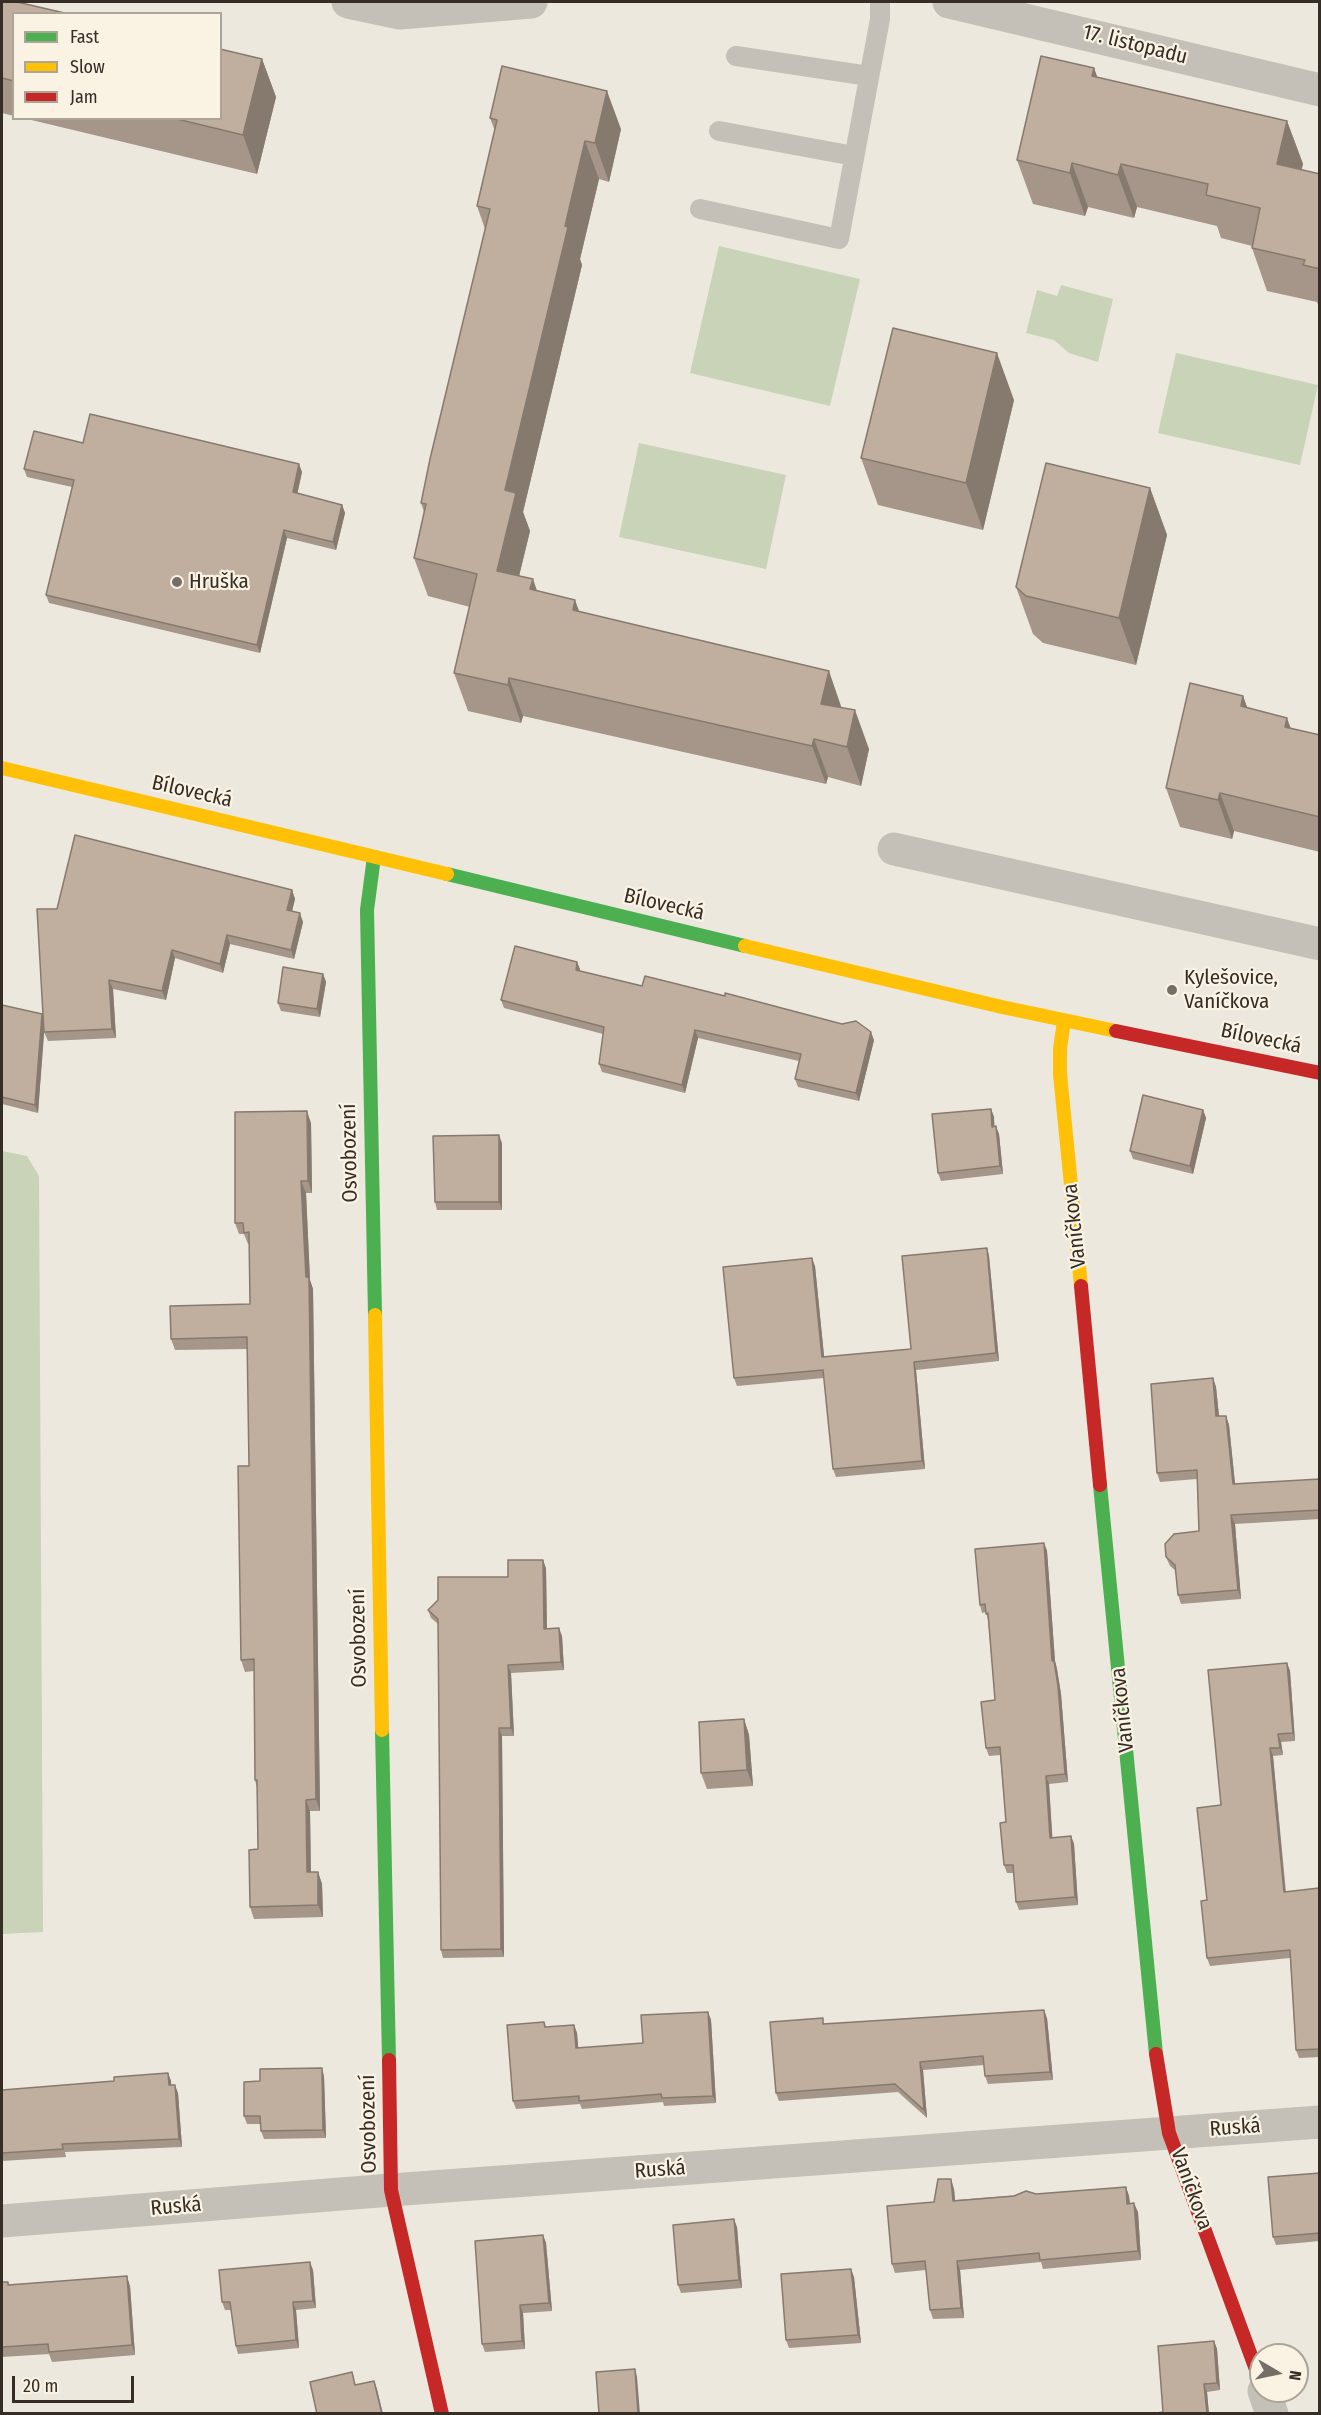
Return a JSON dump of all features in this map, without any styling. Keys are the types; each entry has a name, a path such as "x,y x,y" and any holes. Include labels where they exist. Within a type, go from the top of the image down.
{"street":[{"path":"348,2 400,13 531,2"},
{"name":"17. listopadu","path":"949,2 1320,90"},
{"name":"Bílovecká","path":"2,768 1064,1021 1320,1073"},
{"path":"894,849 1320,944"},
{"name":"Osvobození","path":"374,857 367,922 391,2190 442,2414"},
{"name":"Vaníčkova","path":"1064,1021 1060,1050 1060,1074 1158,2077 1169,2133 1249,2350"},
{"name":"Ruská","path":"2,2222 391,2190 1320,2122"}],"lane":[{"path":"700,209 839,239 880,19 880,2"},
{"path":"736,56 869,76"},
{"path":"719,131 854,156"}],"green space":[{"path":"719,246 860,279 830,406 690,373"},
{"path":"1061,285 1113,299 1098,362 1069,353 1054,340 1026,333 1037,290 1057,296"},
{"path":"1176,353 1318,385 1300,465 1158,433"},
{"path":"639,443 786,475 766,569 619,537"},
{"path":"2,1151 27,1156 39,1176 43,1932 2,1934"}],"building":[{"path":"2,2 17,2 60,12 12,12 12,80 2,78"},
{"path":"222,49 262,59 243,135 181,120 222,120"},
{"path":"1041,56 1094,68 1092,76 1287,121 1277,164 1320,174 1320,269 1303,265 1305,260 1252,248 1260,208 1206,195 1208,184 1121,164 1118,175 1072,163 1070,173 1017,160"},
{"path":"502,66 607,91 595,143 585,141 565,226 568,227 505,490 516,493 497,571 533,579 530,589 575,600 573,610 829,671 821,704 855,710 847,747 814,739 812,746 509,678 508,685 454,673 477,574 414,558 426,504 421,503 430,459 490,209 477,206 497,120 490,118"},
{"path":"893,328 997,353 966,483 861,458"},
{"path":"90,414 299,464 293,492 342,505 333,542 284,530 257,645 46,595 74,480 24,469 34,431 83,443"},
{"path":"1046,463 1150,488 1119,618 1026,596 1016,587"},
{"path":"1190,683 1243,696 1241,706 1287,718 1285,727 1320,735 1320,817 1220,793 1218,800 1166,788"},
{"path":"75,835 292,890 287,910 300,913 291,950 227,935 220,964 172,950 162,991 109,980 112,1029 44,1032 37,909 57,909"},
{"path":"515,946 577,962 576,970 642,986 645,976 725,996 725,993 842,1024 856,1021 871,1032 856,1093 795,1079 801,1054 695,1030 682,1085 599,1064 604,1027 501,1000"},
{"path":"283,967 323,974 317,1009 278,1003"},
{"path":"2,1005 42,1014 35,1105 2,1097"},
{"path":"1143,1095 1203,1110 1190,1166 1130,1151"},
{"path":"991,1109 992,1127 996,1126 1000,1166 938,1173 932,1114"},
{"path":"307,1111 308,1181 301,1181 306,1277 309,1277 316,1799 306,1800 307,1872 318,1872 318,1905 250,1907 249,1850 258,1849 254,1659 241,1660 238,1466 249,1466 247,1337 171,1339 170,1306 250,1304 249,1232 244,1233 243,1223 235,1223 235,1112"},
{"path":"499,1135 499,1202 435,1202 433,1136"},
{"path":"987,1248 996,1353 914,1362 922,1461 833,1469 823,1370 734,1378 723,1267 812,1258 822,1357 911,1349 902,1256"},
{"path":"1213,1378 1216,1416 1226,1416 1233,1484 1320,1479 1320,1510 1231,1515 1238,1590 1178,1595 1175,1565 1166,1557 1165,1544 1174,1534 1199,1531 1197,1470 1157,1473 1151,1384"},
{"path":"1044,1543 1052,1661 1054,1661 1058,1686 1065,1774 1046,1776 1050,1838 1071,1836 1075,1897 1016,1902 1013,1865 1004,1865 1000,1823 1006,1822 1000,1747 986,1748 981,1702 995,1700 988,1613 986,1614 985,1604 980,1605 975,1549"},
{"path":"508,1560 543,1560 544,1629 559,1628 561,1662 508,1665 511,1728 499,1728 501,1949 441,1950 438,1619 428,1610 438,1600 438,1577 508,1577"},
{"path":"1287,1663 1293,1733 1278,1734 1280,1748 1270,1748 1284,1892 1319,1888 1320,2049 1296,2050 1290,1950 1207,1958 1201,1901 1207,1900 1197,1808 1221,1805 1208,1670"},
{"path":"744,1719 747,1770 701,1773 699,1722"},
{"path":"1044,2010 1050,2072 985,2076 983,2056 920,2062 924,2110 895,2084 776,2093 770,2022 823,2018 823,2024"},
{"path":"708,2012 713,2096 662,2098 661,2094 579,2101 579,2096 513,2101 507,2025 544,2022 545,2027 574,2025 576,2048 643,2043 641,2015"},
{"path":"322,2068 323,2130 261,2131 260,2116 244,2116 244,2082 260,2081 260,2069"},
{"path":"168,2073 169,2085 175,2085 179,2139 62,2144 63,2149 2,2153 2,2090 114,2081 114,2077"},
{"path":"1320,2173 1320,2233 1273,2237 1268,2177"},
{"path":"938,2179 951,2179 953,2201 1014,2196 1026,2191 1036,2194 1126,2187 1127,2204 1134,2203 1138,2251 1040,2260 1039,2253 957,2261 961,2308 930,2310 925,2261 892,2264 887,2206 934,2202"},
{"path":"734,2219 739,2280 678,2285 673,2225"},
{"path":"543,2235 549,2303 520,2305 522,2341 482,2344 475,2241"},
{"path":"310,2262 313,2301 293,2302 296,2340 236,2346 230,2302 222,2302 219,2270"},
{"path":"851,2269 858,2335 786,2340 781,2274"},
{"path":"127,2276 132,2345 49,2352 48,2344 2,2347 2,2282 8,2282 8,2285"},
{"path":"1214,2341 1217,2383 1204,2384 1207,2414 1150,2414 1163,2412 1158,2346"},
{"path":"635,2369 638,2414 599,2414 596,2372"},
{"path":"352,2372 355,2385 374,2381 382,2414 317,2414 310,2382"}],"traffic: fast":[{"path":"374,857 367,910 375,1315"},
{"path":"447,874 745,946"},
{"path":"1100,1485 1156,2054"},
{"path":"382,1730 389,2060"}],"traffic: slow":[{"path":"2,768 447,874"},
{"path":"745,946 1002,1007 1116,1031"},
{"path":"1064,1021 1060,1049 1060,1074 1081,1286"},
{"path":"375,1315 382,1730"}],"traffic: jam":[{"path":"1116,1031 1320,1073"},
{"path":"1081,1286 1100,1485"},
{"path":"1156,2054 1169,2133 1249,2350"},
{"path":"389,2060 391,2190 442,2414"}],"place":[{"name":"Hruška","path":"177,582"},
{"name":"Kylešovice, Vaníčkova","path":"1172,990"}]}
